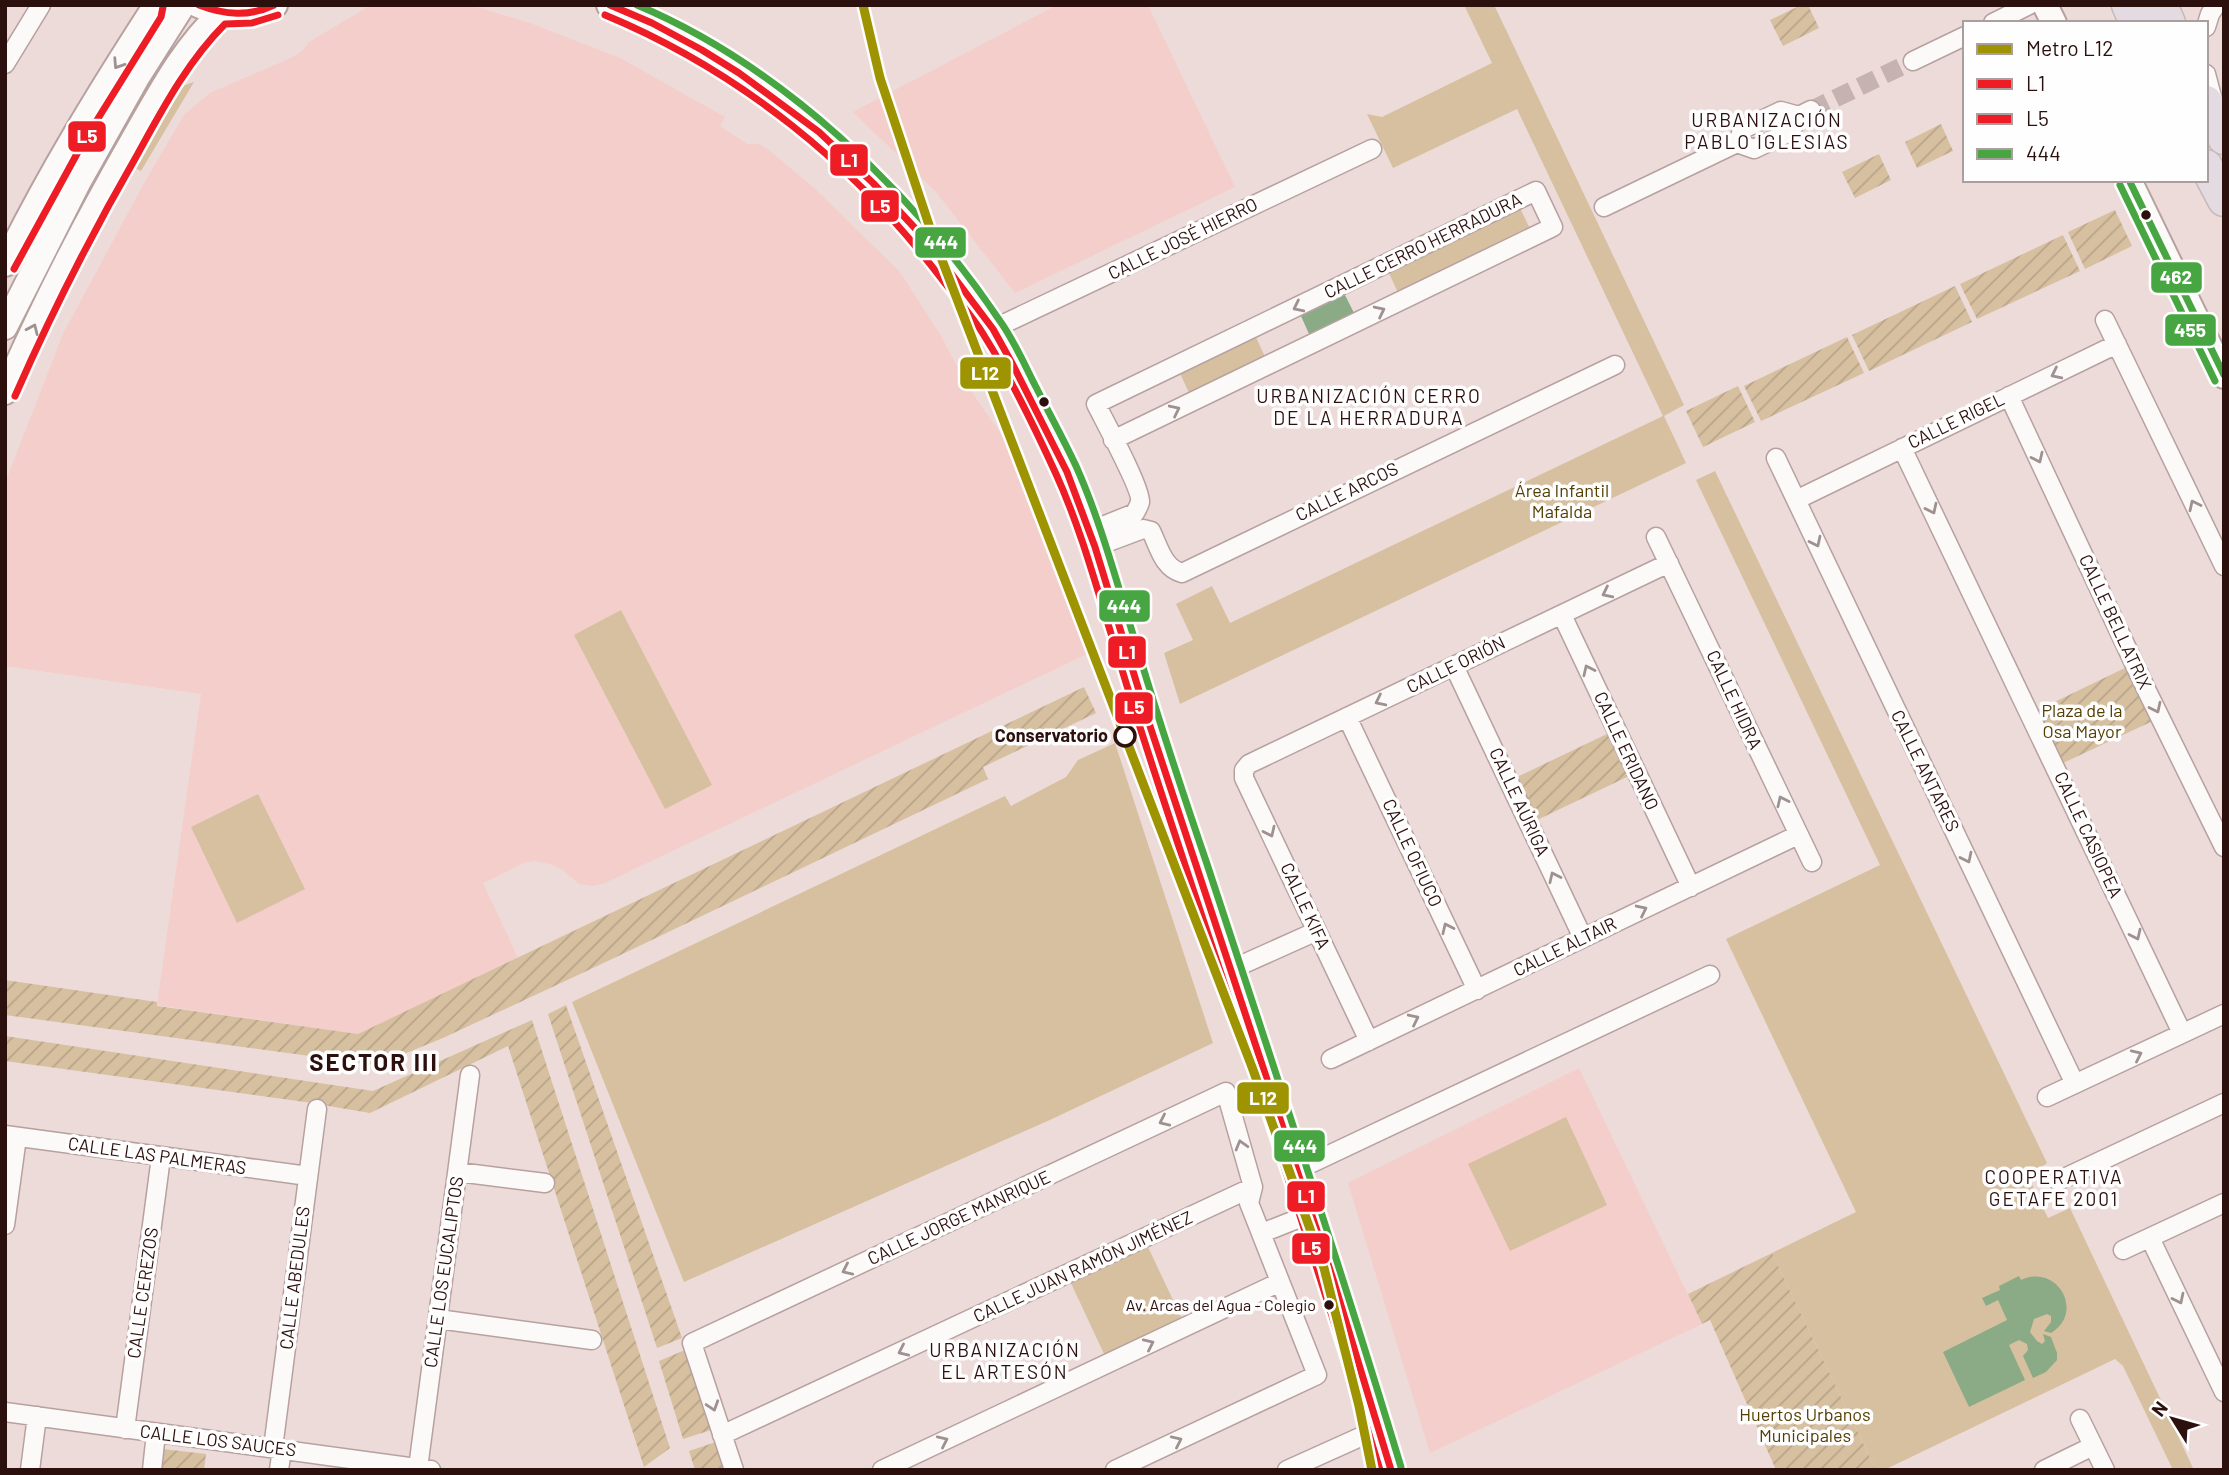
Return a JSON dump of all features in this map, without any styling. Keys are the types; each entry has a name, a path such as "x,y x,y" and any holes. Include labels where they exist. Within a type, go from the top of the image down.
{"highway":[{"path":"2128,5 2135,21"},
{"path":"2161,5 2168,21"},
{"path":"2208,106 2224,138"},
{"path":"2208,170 2224,200"}],"street":[{"path":"5,64 40,5"},
{"path":"5,264 71,141 152,11 153,5"},
{"path":"5,327 78,183 138,76 183,5"},
{"path":"198,5 221,13 251,13 275,5"},
{"path":"609,5 652,23 722,62 819,132 873,183 926,240 993,329 1052,440 1092,539 1148,720 1341,1302 1391,1470"},
{"path":"1997,21 2029,5"},
{"path":"2045,5 2053,21"},
{"path":"5,392 35,323 111,178 185,53 221,13"},
{"path":"1913,61 1963,37"},
{"path":"2208,81 2224,138"},
{"path":"1604,207 1737,143 1754,149 1790,132 1805,113"},
{"name":"CALLE JOSÉ HIERRO","path":"993,329 1372,149"},
{"path":"2130,182 2224,376"},
{"name":"CALLE CERRO HERRADURA","path":"1092,539 1135,513 1140,501 1138,491 1113,440 1097,404 1536,191 1553,227 1113,440"},
{"path":"2105,320 2224,566"},
{"name":"CALLE RIGEL","path":"1796,500 2117,344"},
{"name":"CALLE ARCOS","path":"1092,539 1143,529 1151,531 1166,563 1173,570 1182,573 1615,365"},
{"name":"CALLE BELLATRIX","path":"2009,396 2147,691 2224,847"},
{"name":"CALLE CASIOPEA","path":"1902,447 2182,1033"},
{"name":"CALLE ANTARES","path":"1776,458 2075,1084"},
{"name":"CALLE HIDRA","path":"1656,537 1812,862"},
{"name":"CALLE ORIÓN","path":"1244,770 1249,764 1669,564"},
{"name":"CALLE ERIDANO","path":"1562,615 1691,887"},
{"name":"CALLE AÚRIGA","path":"1454,666 1583,938"},
{"name":"CALLE OFIUCO","path":"1347,717 1477,989"},
{"name":"CALLE KIFA","path":"1244,770 1244,778 1369,1041"},
{"name":"CALLE ALTAIR","path":"1331,1059 1798,835"},
{"path":"1230,970 1317,931"},
{"path":"1297,1170 1710,975"},
{"path":"2047,1097 2224,1014"},
{"name":"CALLE LOS EUCALIPTOS","path":"417,1469 470,1075"},
{"name":"CALLE JORGE MANRIQUE","path":"722,1435 692,1343 1226,1092 1253,1187"},
{"path":"2057,1181 2224,1103"},
{"name":"CALLE ABEDULES","path":"279,1470 277,1449 317,1109"},
{"path":"5,1225 11,1136"},
{"name":"CALLE LAS PALMERAS","path":"11,1136 308,1176"},
{"name":"CALLE CEREZOS","path":"125,1429 161,1157"},
{"path":"458,1172 545,1183"},
{"path":"1115,1470 1317,1375 1249,1203 1253,1187"},
{"name":"CALLE JUAN RAMÓN JIMÉNEZ","path":"722,1435 1253,1187"},
{"path":"2123,1250 2224,1203"},
{"path":"1262,1233 1310,1214"},
{"path":"2150,1238 2224,1392"},
{"path":"881,1470 1280,1282"},
{"path":"438,1319 592,1340"},
{"name":"CALLE LOS SAUCES","path":"5,1412 417,1469"},
{"path":"30,1470 37,1416"},
{"path":"2080,1419 2105,1470"},
{"path":"1287,1470 1378,1429"},
{"path":"152,1470 156,1433"},
{"path":"722,1435 734,1470"},
{"path":"2044,1470 2094,1446"}],"shaded area":[{"path":"371,5 470,5 530,23 620,58 725,117 720,126 747,144 759,144 770,151 813,187 900,272 941,336 967,385 1024,467 1089,653 605,883 592,886 579,884 563,870 535,861 524,863 483,883 518,958 358,1034 157,1005 201,694 5,666 5,483 63,334 184,115 210,93 293,57 309,42"},
{"path":"1057,5 1148,5 1235,187 1015,293 936,192 853,112"},
{"path":"1345,295 1354,313 1309,334 1301,316"},
{"path":"1579,1068 1702,1324 1430,1453 1348,1183"},
{"path":"2019,1276 2021,1280 2046,1278 2056,1284 2063,1293 2066,1314 2061,1324 2051,1333 2044,1331 2051,1322 2051,1316 2047,1314 2034,1319 2030,1332 2042,1344 2045,1341 2043,1334 2051,1337 2057,1360 2046,1372 2033,1378 2023,1356 2028,1350 2027,1344 2019,1340 2009,1345 2025,1380 1969,1407 1943,1352 2007,1320 1998,1300 1986,1306 1982,1298 2000,1290 1999,1286"}],"green space":[{"name":"Área Infantil Mafalda","path":"1464,5 1494,5 1684,405 1664,416 1686,463 1180,704 1164,653 1193,640 1176,604 1212,586 1230,623 1663,416 1517,109 1393,168 1367,114 1382,117 1492,63"},
{"path":"1801,5 1808,5 1819,28 1783,46 1770,20"},
{"path":"194,82 141,171 133,167 182,86"},
{"path":"1941,124 1953,151 1917,168 1905,142"},
{"path":"1879,154 1891,180 1855,198 1842,172"},
{"path":"1520,208 1531,231 1399,295 1388,271"},
{"path":"2115,210 2132,246 2085,269 2068,232"},
{"path":"2063,235 2080,271 1977,319 1960,284"},
{"path":"1955,286 1972,322 1869,371 1852,335"},
{"path":"1255,335 1266,359 1190,395 1179,371"},
{"path":"1847,337 1864,373 1761,421 1744,386"},
{"path":"1738,386 1755,422 1703,447 1686,411"},
{"path":"1715,471 2047,1163 2030,1180 2048,1218 2070,1208 2194,1470 2173,1470 2123,1366 2115,1359 1884,1470 1876,1470 1772,1253 1856,1212 1726,939 1880,865 1696,480"},
{"path":"621,610 712,785 665,809 574,635"},
{"name":"Plaza de la Osa Mayor","path":"2129,666 2155,720 2063,763 2038,710"},
{"path":"1084,687 1096,713 983,767 988,779 610,960 443,1038 377,1065 5,1015 5,980 157,1002 157,1006 358,1034"},
{"path":"1609,733 1629,776 1537,820 1517,777"},
{"path":"1115,743 1213,1043 1052,1119 684,1282 572,1002 1005,796 1011,806 1066,777 1078,760"},
{"path":"258,794 305,889 237,923 191,827"},
{"path":"566,1005 682,1338 657,1348 548,1014"},
{"path":"532,1020 670,1448 644,1467 508,1046 370,1113 5,1061 5,1036 373,1091"},
{"path":"1566,1117 1607,1205 1510,1251 1468,1164"},
{"path":"1148,1247 1182,1319 1104,1354 1070,1281"},
{"name":"Huertos Urbanos Municipales","path":"1772,1253 1876,1470 1776,1470 1710,1320 1702,1324 1688,1294"},
{"path":"685,1350 711,1430 683,1439 659,1361"},
{"path":"716,1442 724,1470 695,1470 689,1451"},
{"path":"163,1449 206,1454 204,1470 160,1470"}],"tunnel":[{"path":"1811,110 1913,61"}],"metro line":[{"name":"L12","path":"863,5 880,78 932,234 1252,1067 1324,1268 1359,1406 1372,1470"}],"transit line":[{"name":"L1","path":"199,5 237,13 274,5"},
{"name":"L1","path":"610,5 652,23 702,50 739,73 819,132 873,183 926,240 993,329 1013,365 1067,472 1095,547 1148,720 1333,1279 1391,1470"},
{"name":"444","path":"637,5 691,31 743,62 793,98 840,138 885,180 927,226 965,273 1020,354 1076,466 1101,531 1401,1467"},
{"name":"L5","path":"14,269 84,141 161,17 163,7"},
{"name":"L5","path":"15,396 87,245 187,70 225,24 252,23 278,15"},
{"name":"L5","path":"605,15 703,64 748,93 834,161 910,239 981,330 1014,387 1056,474 1082,540 1380,1470"},
{"name":"462","path":"2130,182 2224,375"},
{"name":"455","path":"2120,185 2215,381"}],"place":[{"name":"Conservatorio","path":"1125,736"},
{"name":"Av. Arcas del Agua - Colegio","path":"1329,1305"}],"district":[{"name":"URBANIZACIÓN PABLO IGLESIAS","path":"1767,131"},
{"name":"URBANIZACIÓN CERRO DE LA HERRADURA","path":"1369,407"},
{"name":"SECTOR III","path":"374,1063"},
{"name":"COOPERATIVA GETAFE 2001","path":"2054,1188"},
{"name":"URBANIZACIÓN EL ARTESÓN","path":"1005,1361"}]}
